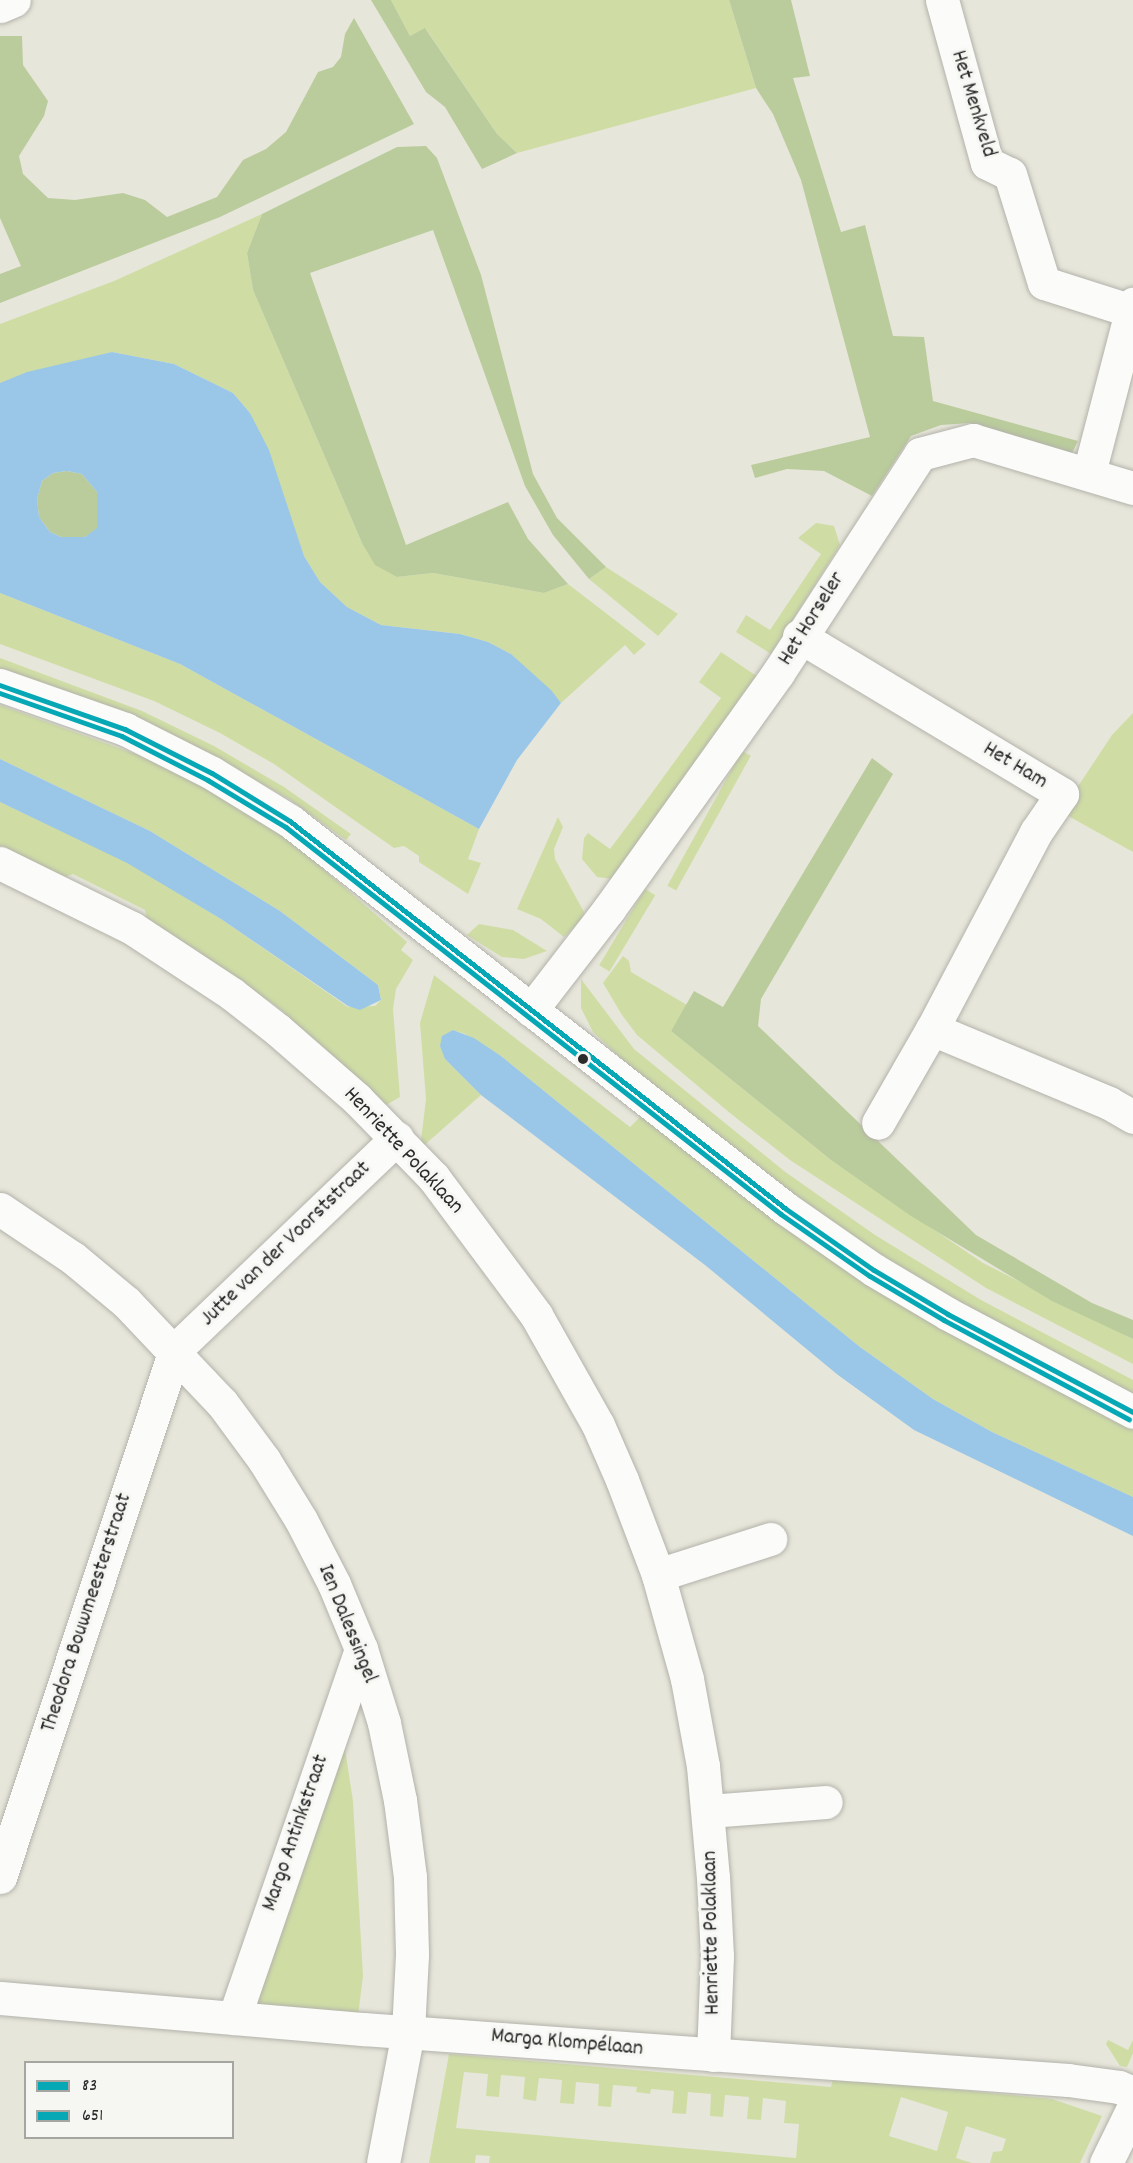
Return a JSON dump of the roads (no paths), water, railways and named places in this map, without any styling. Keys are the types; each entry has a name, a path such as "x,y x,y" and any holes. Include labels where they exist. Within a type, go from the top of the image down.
{"street":[{"path":"0,6 14,0"},
{"name":"Het Menkveld","path":"942,0 987,163 1010,174 1044,283 1131,307"},
{"path":"1089,473 1131,307"},
{"name":"Het Horseler","path":"531,1010 570,961 778,673 920,454 973,440 1133,488"},
{"name":"Het Ham","path":"800,636 1062,794 1036,832 932,1029 878,1123"},
{"path":"0,685 126,729 212,773 290,821 785,1208 874,1270 1037,1365 1133,1412"},
{"name":"Henriette Polaklaan","path":"0,864 83,902 180,957 278,1030 397,1138 470,1222 536,1315 597,1425 658,1575 696,1723 709,1811 717,1956 713,2055"},
{"path":"932,1029 1109,1102 1133,1117"},
{"name":"Jutte van der Voorststraat","path":"175,1350 397,1138"},
{"name":"Ien Dalessingel","path":"0,1209 73,1258 175,1350 222,1403 270,1470 334,1584 361,1649 384,1723 400,1800 409,1866 412,1954 408,2032 383,2163"},
{"name":"Theodora Bouwmeesterstraat","path":"0,1877 175,1350"},
{"path":"658,1575 770,1539"},
{"name":"Margo Antinkstraat","path":"234,2018 361,1649"},
{"path":"709,1811 825,1802"},
{"name":"Marga Klompélaan","path":"0,1998 408,2032 1068,2080 1119,2087 1132,2111"},
{"path":"1106,2163 1132,2111"}],"water":[{"path":"112,352 174,364 233,393 250,413 269,450 304,556 320,582 347,607 381,625 460,634 488,642 511,654 551,690 561,703 517,760 479,829 180,664 0,593 0,383 27,372","holes":["67,471 82,474 97,492 97,528 85,537 61,537 50,532 39,517 37,499 42,481 53,473"]},
{"path":"0,759 150,831 280,911 378,985 381,1000 360,1010 348,1006 221,919 127,863 0,802"},
{"path":"453,1030 474,1038 501,1056 860,1347 933,1399 992,1432 1133,1497 1133,1536 914,1430 838,1375 705,1265 481,1095 445,1059 440,1046 442,1036"}]}
